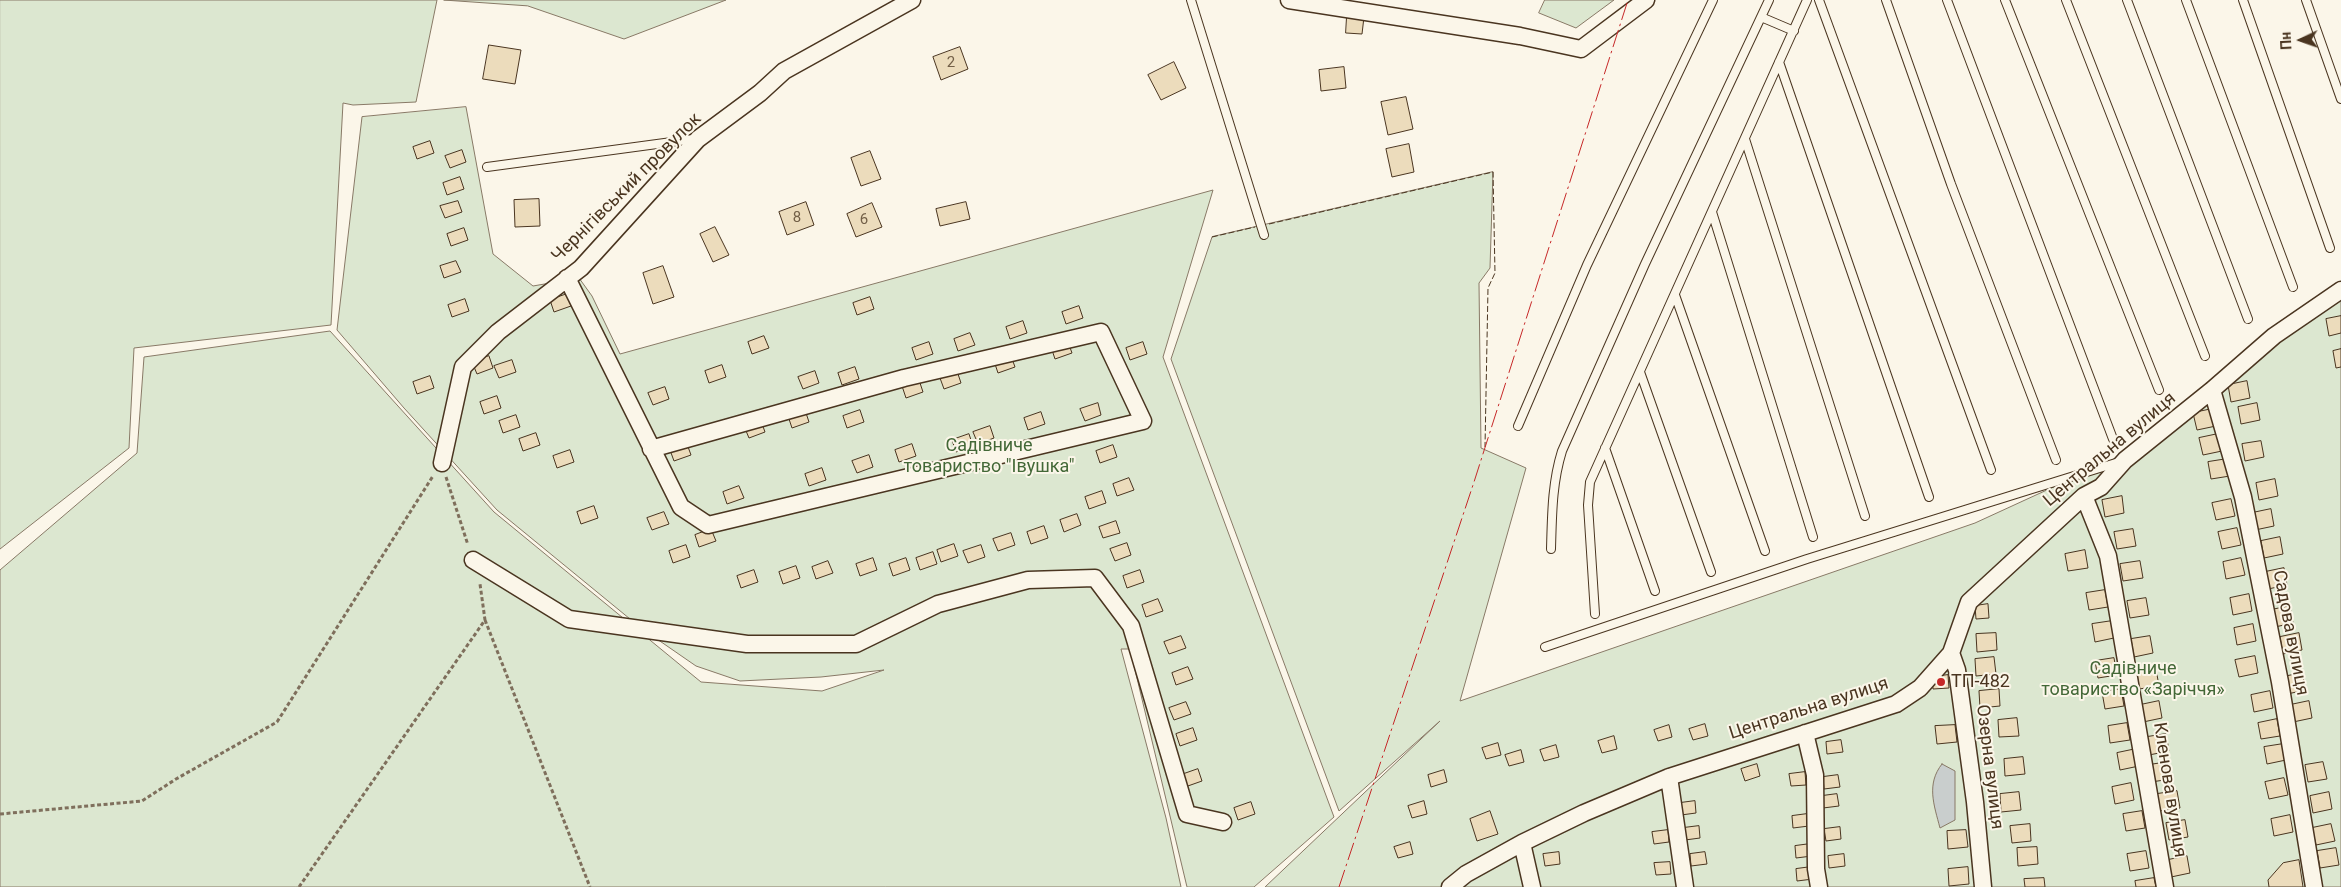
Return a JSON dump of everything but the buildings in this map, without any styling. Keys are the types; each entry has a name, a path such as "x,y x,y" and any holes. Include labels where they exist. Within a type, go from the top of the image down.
{"street":[{"name":"Чернігівський провулок","path":"442,463 463,367 498,332 581,268 698,139 760,93 784,71 912,0"},
{"path":"1289,0 1520,36 1581,49 1646,0"},
{"path":"567,278 651,449 681,507 708,525 1143,421 1101,332 904,378 651,449"},
{"name":"Центральна вулиця","path":"1450,887 1466,874 1522,843 1584,813 1669,776 1896,704 1920,688 1951,653 1969,602 2084,496 2101,487 2126,460 2212,390 2274,336 2340,292"},
{"name":"Садова вулиця","path":"2212,390 2245,506 2280,682 2314,887"},
{"name":"Кленова вулиця","path":"2084,496 2108,556 2164,887"},
{"path":"473,560 569,619 747,644 856,644 938,604 1028,580 1095,578 1131,626 1187,814 1223,822"},
{"name":"Озерна вулиця","path":"1951,653 1957,670 1975,802 1983,887"},
{"path":"1805,733 1815,775 1816,869 1819,887"},
{"path":"1669,776 1685,887"},
{"path":"1522,843 1532,887"}],"lane":[{"path":"1191,0 1264,235"},
{"path":"1518,426 1588,265 1713,0"},
{"path":"1551,549 1553,490 1562,450 1644,264 1770,0"},
{"path":"1595,614 1588,505 1590,482 1807,0"},
{"path":"1820,0 1991,470"},
{"path":"1886,0 1951,184 2056,460"},
{"path":"1947,0 2113,439"},
{"path":"2005,0 2159,390"},
{"path":"2066,0 2205,356"},
{"path":"2127,0 2248,319"},
{"path":"2186,0 2293,287"},
{"path":"2243,0 2330,248"},
{"path":"2306,0 2341,99"},
{"path":"1761,17 1794,31"},
{"path":"1780,62 1929,497"},
{"path":"487,168 698,139"},
{"path":"1745,139 1865,516"},
{"path":"1712,212 1813,536"},
{"path":"1675,295 1765,551"},
{"path":"1640,372 1711,572"},
{"path":"1605,448 1655,591"},
{"path":"1545,647 1807,559 2126,460"}],"path":[{"path":"442,463 479,581 485,620 590,887"},
{"path":"0,814 142,801 176,779 277,722 442,463"},
{"path":"299,887 485,620"}],"green space":[{"path":"0,0 437,0 416,102 353,105 343,103 331,325 134,348 129,448 0,549"},
{"path":"444,0 726,0 624,39 528,6"},
{"path":"1545,0 1614,0 1576,28 1539,13"},
{"name":"Садівниче товариство \"Івушка\"","path":"466,107 493,254 533,286 579,278 592,296 620,354 1213,190 1163,357 1334,817 1254,887 1187,887 1130,649 1121,649 1166,818 1181,887 0,887 0,570 137,453 144,357 330,331 494,512 701,682 822,691 884,670 821,677 740,681 696,666 641,628 497,510 404,408 337,330 362,117"},
{"name":"Садівниче товариство «Заріччя»","path":"1493,172 1490,268 1479,283 1481,448 1526,468 1460,701 1975,523 2123,455 2341,283 2341,887 1265,887 1440,721 1339,811 1171,359 1212,237"}],"shaded area":[{"path":"1942,764 1955,771 1955,820 1940,828 1934,803 1933,787 1934,779"}],"fence":[{"path":"1269,224 1493,172 1495,273 1488,288 1485,447"},
{"path":"1212,237 1255,227"}],"power":[{"path":"1339,887 1474,482 1628,0"}],"place":[{"name":"ТП-482","path":"1941,682"}]}
